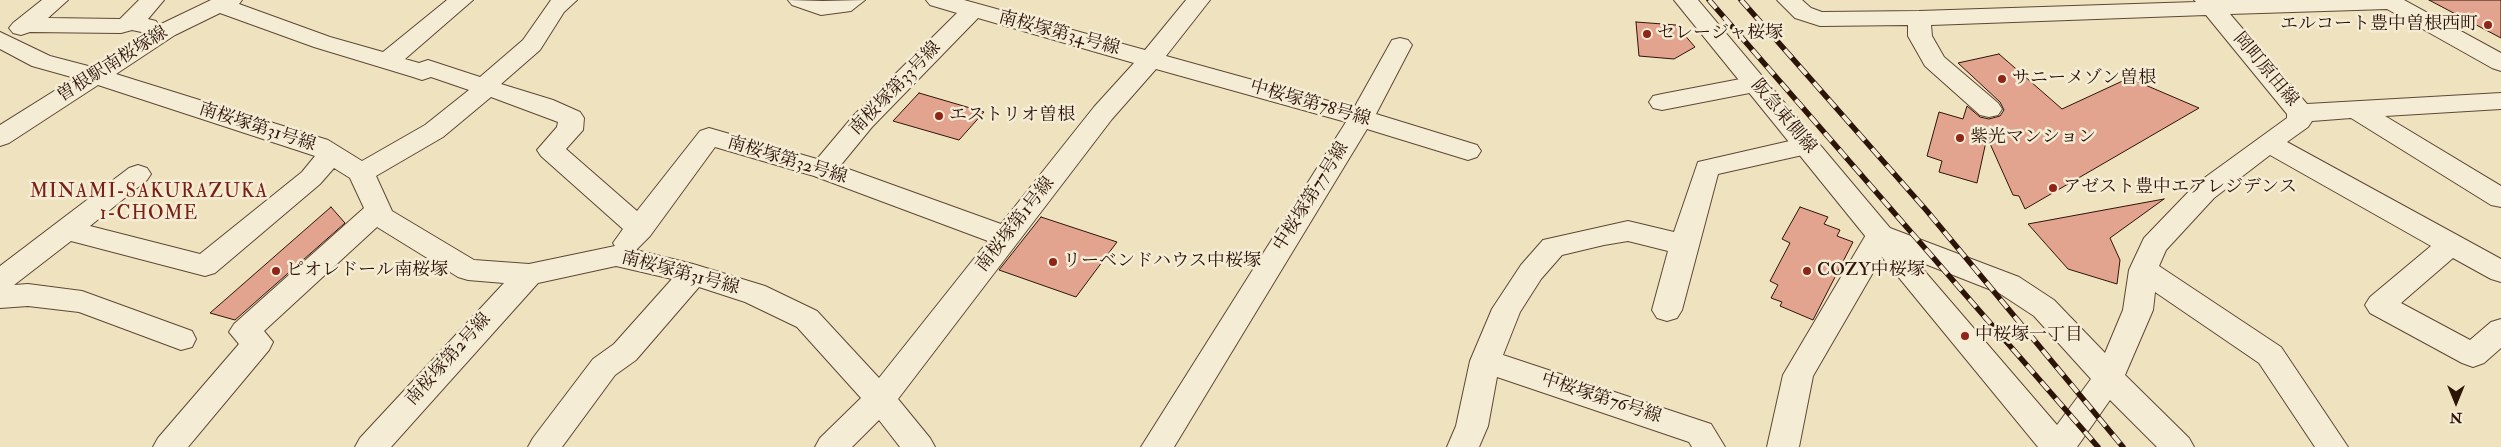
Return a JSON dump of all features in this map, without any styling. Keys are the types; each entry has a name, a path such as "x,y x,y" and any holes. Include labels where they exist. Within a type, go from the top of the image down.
{"street":[{"path":"1,39 27,25 56,0"},
{"path":"131,23 152,0"},
{"path":"386,61 461,0"},
{"path":"361,173 434,131 488,88 489,81 532,45 556,8 566,0"},
{"path":"800,0 821,8 843,6 853,0"},
{"name":"南桜塚第34号線","path":"938,0 1151,59"},
{"name":"南桜塚第1号線","path":"831,447 880,399 1103,113 1151,59 1198,0"},
{"name":"阪急東側線","path":"1686,0 1918,283 2058,447"},
{"path":"1789,0 1803,14 1820,18 1919,18 2210,4 2391,2 2501,63"},
{"path":"224,3 322,42 422,72 428,68 544,106 571,118 570,130 550,150 640,229"},
{"name":"曽根駅南桜塚線","path":"0,136 167,30 224,3"},
{"name":"岡町原田線","path":"2058,447 2109,378 2138,310 2143,270 2154,245 2204,191 2299,121 2300,113 2210,4"},
{"name":"南桜塚第33号線","path":"824,170 863,121 972,10"},
{"path":"1919,18 1920,36 1934,61 1989,109"},
{"path":"27,25 121,26 131,23 167,30"},
{"name":"南桜塚第31号線","path":"1,39 41,60 319,146 361,173 381,217 468,270 529,274 616,256 693,274 755,294 807,319 880,399 919,447"},
{"name":"中桜塚第77号線","path":"1157,447 1361,118 1400,45"},
{"name":"中桜塚第78号線","path":"1151,59 1361,118 1468,151"},
{"path":"1662,102 1756,84"},
{"path":"2300,113 2501,101"},
{"path":"2356,110 2501,198"},
{"name":"南桜塚第32号線","path":"616,256 640,229 710,137 824,170 1007,237"},
{"path":"2268,143 2501,272"},
{"path":"1667,310 1707,168 1807,146"},
{"path":"68,230 205,266 311,178 331,154"},
{"path":"0,282 138,174"},
{"path":"168,447 258,342 244,332 379,210"},
{"path":"1464,447 1472,426 1485,361 1507,309 1531,272 1553,248 1604,235 1628,232 1684,245"},
{"path":"1783,447 1798,375 1880,235"},
{"name":"阪急東側線","path":"1880,235 2009,285 2044,308 2109,378 2178,447"},
{"path":"2451,244 2380,305 2473,355 2501,330"},
{"path":"2143,270 2270,355 2332,447"},
{"name":"南桜塚第2号線","path":"371,447 529,274"},
{"path":"544,447 604,366 625,352 693,274"},
{"path":"0,297 28,295 82,302 181,338"},
{"name":"中桜塚第76号線","path":"1485,361 1700,432 1709,447"}],"building":[{"name":"エルコート豊中曽根西町","path":"2429,0 2501,0 2501,38"},
{"name":"セレージャ桜塚","path":"1636,22 1676,25 1695,47 1674,59 1639,56"},
{"name":"アゼスト豊中エアレジデンス","path":"1999,54 2062,109 2129,78 2199,108 2025,209 2019,196 2013,195 1987,137 1977,183 1939,172 1942,161 1927,156 1939,112 1963,119 1967,106 1980,117 1989,119 2000,116 2004,110 2000,102 1958,63"},
{"name":"エストリオ曽根","path":"919,93 984,112 959,140 893,121"},
{"path":"2164,199 2110,238 2120,260 2117,284 2068,269 2028,224"},
{"name":"ピオレドール南桜塚","path":"331,207 345,223 235,320 210,313"},
{"name":"COZY中桜塚","path":"1800,207 1828,217 1824,224 1840,230 1837,236 1853,242 1813,320 1780,306 1782,302 1771,298 1778,285 1770,281 1790,243 1782,239"},
{"name":"リーベンドハウス中桜塚","path":"1041,217 1117,242 1076,297 999,270"}],"railway":[{"path":"1709,0 2098,447"},
{"path":"1741,0 1927,211 2123,447"}],"place":[{"name":"エルコート豊中曽根西町","path":"2488,25"},
{"name":"セレージャ桜塚","path":"1647,34"},
{"name":"サニーメゾン曽根","path":"2002,79"},
{"name":"エストリオ曽根","path":"939,116"},
{"name":"紫光マンション","path":"1960,138"},
{"name":"アゼスト豊中エアレジデンス","path":"2053,188"},
{"name":"リーベンドハウス中桜塚","path":"1053,262"},
{"name":"ピオレドール南桜塚","path":"276,271"},
{"name":"COZY中桜塚","path":"1807,271"},
{"name":"中桜塚一丁目","path":"1965,336"}],"district":[{"name":"MINAMI-SAKURAZUKA 1-CHOME","path":"149,204"}]}
